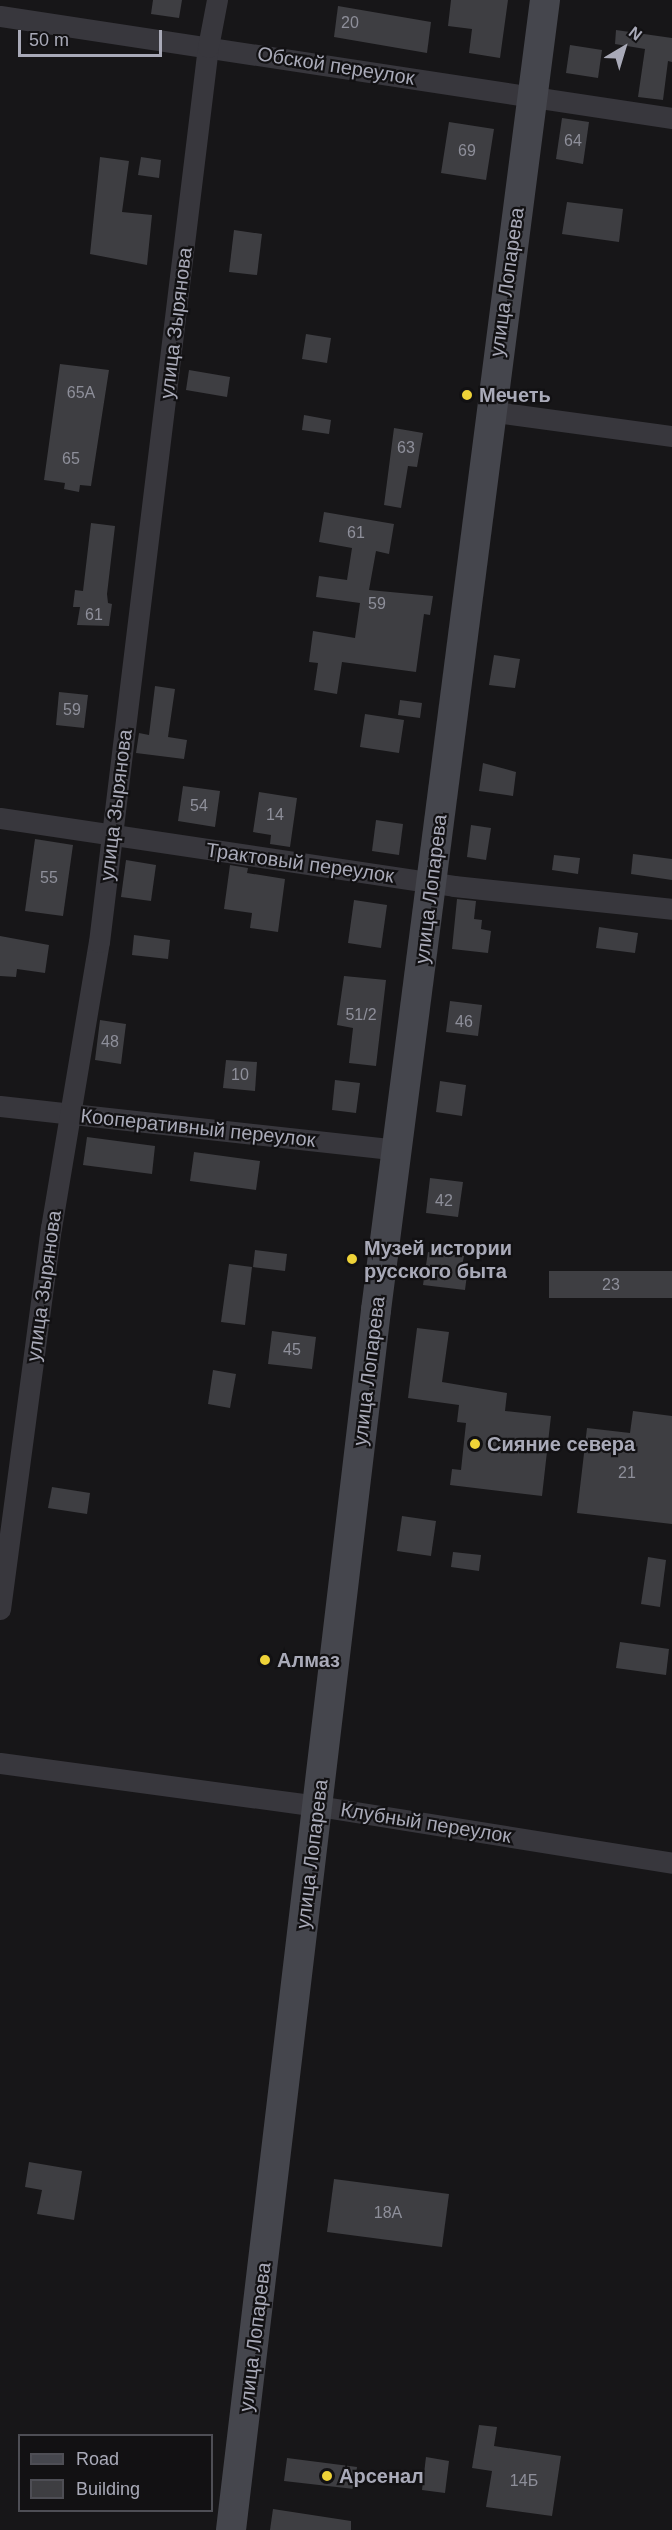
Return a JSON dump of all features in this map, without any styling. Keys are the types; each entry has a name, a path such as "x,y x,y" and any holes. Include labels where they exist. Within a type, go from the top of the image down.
{"main road":[{"name":"улица Лопарева","path":"231,2530 396,1150 432,882 489,411 544,0"}],"street":[{"name":"улица Зырянова","path":"0,1609 70,1113 112,836 208,47 217,0"},
{"name":"Обской переулок","path":"0,16 672,118"},
{"path":"489,411 672,436"},
{"name":"Трактовый переулок","path":"0,818 432,882 672,909"},
{"name":"Кооперативный переулок","path":"0,1106 396,1150"},
{"name":"Клубный переулок","path":"0,1763 318,1806 672,1863"}],"building":[{"path":"153,0 182,0 179,18 151,14"},
{"path":"451,0 508,0 500,58 469,53 472,29 448,26"},
{"path":"338,6 431,22 427,53 334,37"},
{"path":"616,30 672,38 672,62 668,61 663,100 638,97 645,49 615,44"},
{"path":"570,45 602,50 598,78 566,73"},
{"path":"562,118 589,122 583,164 556,159"},
{"path":"449,122 494,129 486,180 441,173"},
{"path":"100,157 129,161 122,212 152,215 147,265 90,254"},
{"path":"141,157 161,160 159,178 138,175"},
{"path":"567,202 623,209 619,242 562,234"},
{"path":"234,230 262,234 257,275 229,272"},
{"path":"306,334 331,338 327,363 302,359"},
{"path":"60,364 109,370 91,486 80,485 79,492 64,489 65,483 44,480"},
{"path":"189,370 230,377 227,397 186,390"},
{"path":"304,415 331,420 329,434 302,430"},
{"path":"394,428 423,433 417,467 408,466 401,508 384,505"},
{"path":"324,512 394,524 389,554 376,551 369,590 433,596 430,615 424,614 416,672 342,662 337,694 314,690 318,663 309,662 313,631 355,638 360,603 316,597 319,576 347,580 352,548 319,542"},
{"path":"91,523 115,526 107,594 108,603 112,604 109,626 77,625 80,607 73,607 75,590 83,591"},
{"path":"494,655 520,659 515,688 489,685"},
{"path":"155,686 175,689 168,737 187,740 184,759 136,753 139,733 149,735"},
{"path":"59,692 88,695 84,728 56,725"},
{"path":"400,700 422,703 420,718 398,715"},
{"path":"365,714 404,720 399,753 360,747"},
{"path":"483,763 516,772 513,796 479,791"},
{"path":"183,786 220,791 215,827 178,821"},
{"path":"259,792 297,798 290,847 270,844 271,835 253,832"},
{"path":"376,820 403,824 399,855 372,851"},
{"path":"471,825 491,828 486,860 467,857"},
{"path":"35,839 73,845 63,916 25,911"},
{"path":"633,854 672,859 672,880 631,874"},
{"path":"554,855 580,858 578,874 552,870"},
{"path":"126,860 156,865 151,901 121,897"},
{"path":"230,865 248,868 247,873 285,879 278,932 250,928 252,913 224,909"},
{"path":"457,899 476,901 474,919 482,920 481,929 491,931 488,953 452,949"},
{"path":"354,900 387,905 381,948 348,943"},
{"path":"599,927 638,933 635,953 596,948"},
{"path":"134,935 170,940 168,959 132,955"},
{"path":"0,936 49,945 45,973 17,969 16,977 0,976"},
{"path":"344,976 386,980 376,1066 349,1063 353,1028 337,1025"},
{"path":"450,1001 482,1005 478,1036 446,1032"},
{"path":"100,1020 126,1024 121,1064 95,1060"},
{"path":"226,1060 257,1062 255,1091 223,1088"},
{"path":"335,1080 360,1083 356,1113 332,1110"},
{"path":"440,1081 466,1085 462,1116 436,1112"},
{"path":"87,1137 155,1146 152,1174 83,1165"},
{"path":"194,1152 260,1161 256,1190 190,1181"},
{"path":"430,1178 463,1182 458,1217 426,1213"},
{"path":"255,1250 287,1254 285,1271 253,1267"},
{"path":"428,1252 464,1256 462,1266 468,1267 465,1290 423,1285"},
{"path":"229,1264 252,1267 245,1325 221,1322"},
{"path":"549,1271 672,1271 672,1298 549,1298"},
{"path":"417,1328 449,1332 442,1382 507,1393 505,1411 551,1416 542,1496 450,1485 452,1469 461,1470 466,1423 457,1422 459,1405 408,1398"},
{"path":"272,1331 316,1337 312,1369 268,1364"},
{"path":"213,1370 236,1374 230,1408 208,1404"},
{"path":"633,1411 672,1416 672,1524 577,1513 587,1428 630,1433"},
{"path":"52,1487 90,1493 87,1514 48,1508"},
{"path":"402,1516 436,1521 431,1556 397,1551"},
{"path":"453,1552 481,1555 479,1571 451,1567"},
{"path":"648,1557 666,1560 660,1607 641,1604"},
{"path":"620,1642 669,1649 666,1675 616,1668"},
{"path":"29,2162 82,2171 74,2220 37,2214 42,2190 25,2187"},
{"path":"334,2179 449,2194 442,2247 327,2232"},
{"path":"479,2425 497,2427 494,2446 561,2456 552,2516 486,2507 492,2471 472,2468"},
{"path":"426,2457 449,2461 445,2493 422,2490"},
{"path":"287,2458 357,2467 354,2489 284,2481"},
{"path":"273,2509 351,2521 351,2530 270,2530"}],"place":[{"name":"Мечеть","path":"467,395"},
{"name":"Музей истории русского быта","path":"352,1259"},
{"name":"Сияние севера","path":"475,1444"},
{"name":"Алмаз","path":"265,1660"},
{"name":"Арсенал","path":"327,2476"}]}
